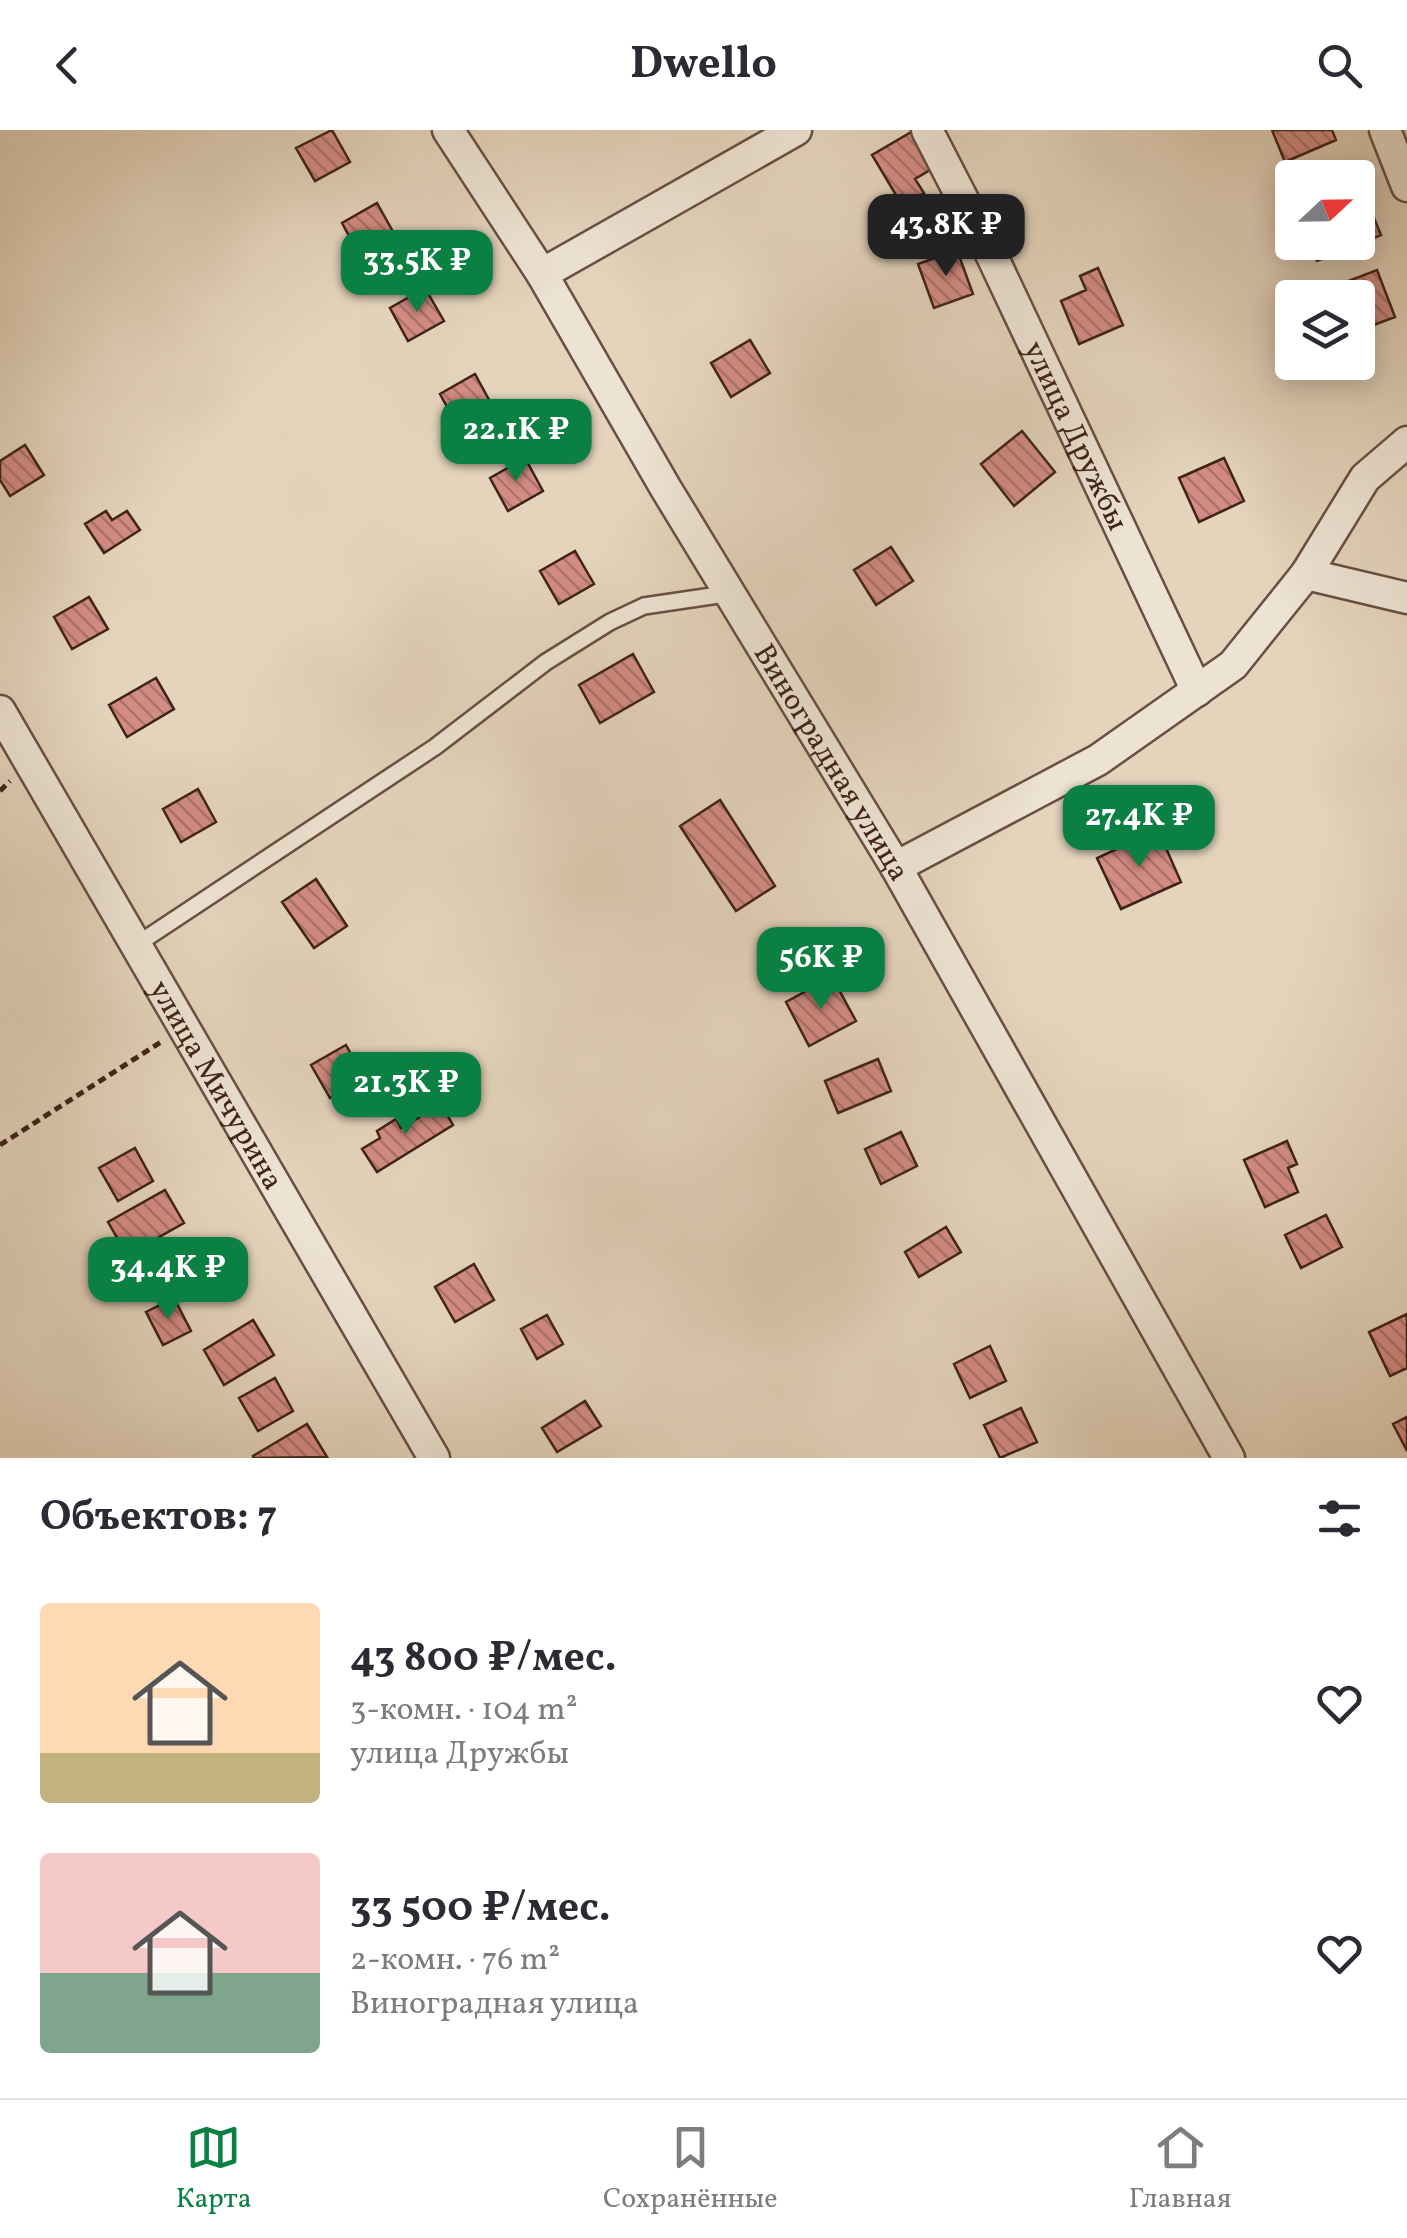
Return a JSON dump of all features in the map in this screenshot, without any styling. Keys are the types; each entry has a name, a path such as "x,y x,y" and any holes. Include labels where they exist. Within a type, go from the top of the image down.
{"street":[{"name":"Виноградная улица","path":"448,130 542,274 896,867 1229,1458"},
{"path":"542,274 796,130"},
{"name":"улица Дружбы","path":"927,130 992,256 1196,691"},
{"path":"1385,130 1407,186"},
{"path":"896,867 1098,760 1234,665 1306,574 1364,478 1407,442"},
{"path":"1306,574 1407,598"},
{"name":"улица Мичурина","path":"0,711 434,1458"}],"lane":[{"path":"136,945 436,747 546,662 610,622 644,606 732,593"}],"path":[{"path":"0,1145 185,1028"}],"building":[{"path":"332,130 350,162 315,181 296,148"},
{"path":"1272,130 1332,130 1336,140 1284,160"},
{"path":"913,131 935,167 915,179 924,193 902,205 872,155"},
{"path":"377,203 396,237 360,256 342,223"},
{"path":"957,250 973,294 934,308 918,264"},
{"path":"1098,268 1123,325 1079,344 1061,301 1086,290 1080,276"},
{"path":"1377,270 1395,317 1375,325 1375,280 1351,280"},
{"path":"425,288 444,321 408,341 390,308"},
{"path":"750,340 770,373 731,397 711,363"},
{"path":"475,374 493,407 458,427 440,394"},
{"path":"1022,431 1055,472 1014,506 981,464"},
{"path":"25,445 44,475 10,496 0,480 0,461"},
{"path":"525,458 543,491 508,511 490,478"},
{"path":"1224,458 1244,501 1199,522 1179,478"},
{"path":"106,511 112,520 127,511 140,530 104,553 85,524"},
{"path":"891,547 913,581 876,605 854,570"},
{"path":"575,551 594,584 559,604 540,571"},
{"path":"89,597 108,629 72,649 54,617"},
{"path":"633,654 654,692 600,723 579,685"},
{"path":"156,678 174,709 127,737 109,705"},
{"path":"198,789 216,822 181,842 163,809"},
{"path":"720,800 775,886 736,911 680,826"},
{"path":"1158,830 1181,882 1121,909 1097,858"},
{"path":"316,879 347,926 314,948 282,902"},
{"path":"832,977 856,1021 809,1046 786,1002"},
{"path":"346,1045 365,1079 330,1098 311,1065"},
{"path":"878,1059 891,1091 838,1113 825,1081"},
{"path":"441,1104 453,1125 377,1172 362,1149 380,1138 377,1131 396,1119 401,1128"},
{"path":"901,1132 917,1166 881,1184 865,1149"},
{"path":"1287,1141 1297,1164 1288,1168 1298,1192 1265,1207 1244,1160"},
{"path":"135,1148 153,1181 118,1201 99,1168"},
{"path":"165,1190 184,1223 127,1255 108,1222"},
{"path":"1326,1215 1342,1247 1301,1268 1285,1235"},
{"path":"946,1227 961,1252 919,1277 905,1252"},
{"path":"474,1264 494,1300 455,1322 435,1287"},
{"path":"174,1298 191,1331 163,1345 146,1312"},
{"path":"1407,1314 1407,1368 1390,1376 1369,1332"},
{"path":"547,1315 563,1344 537,1359 521,1329"},
{"path":"253,1320 274,1355 224,1385 204,1350"},
{"path":"990,1346 1006,1381 970,1398 954,1364"},
{"path":"275,1378 293,1411 258,1431 239,1398"},
{"path":"585,1401 601,1426 557,1452 542,1428"},
{"path":"1021,1408 1037,1442 1000,1458 984,1425"},
{"path":"1407,1417 1407,1451 1393,1424"},
{"path":"307,1424 327,1457 254,1458 253,1456"}]}
